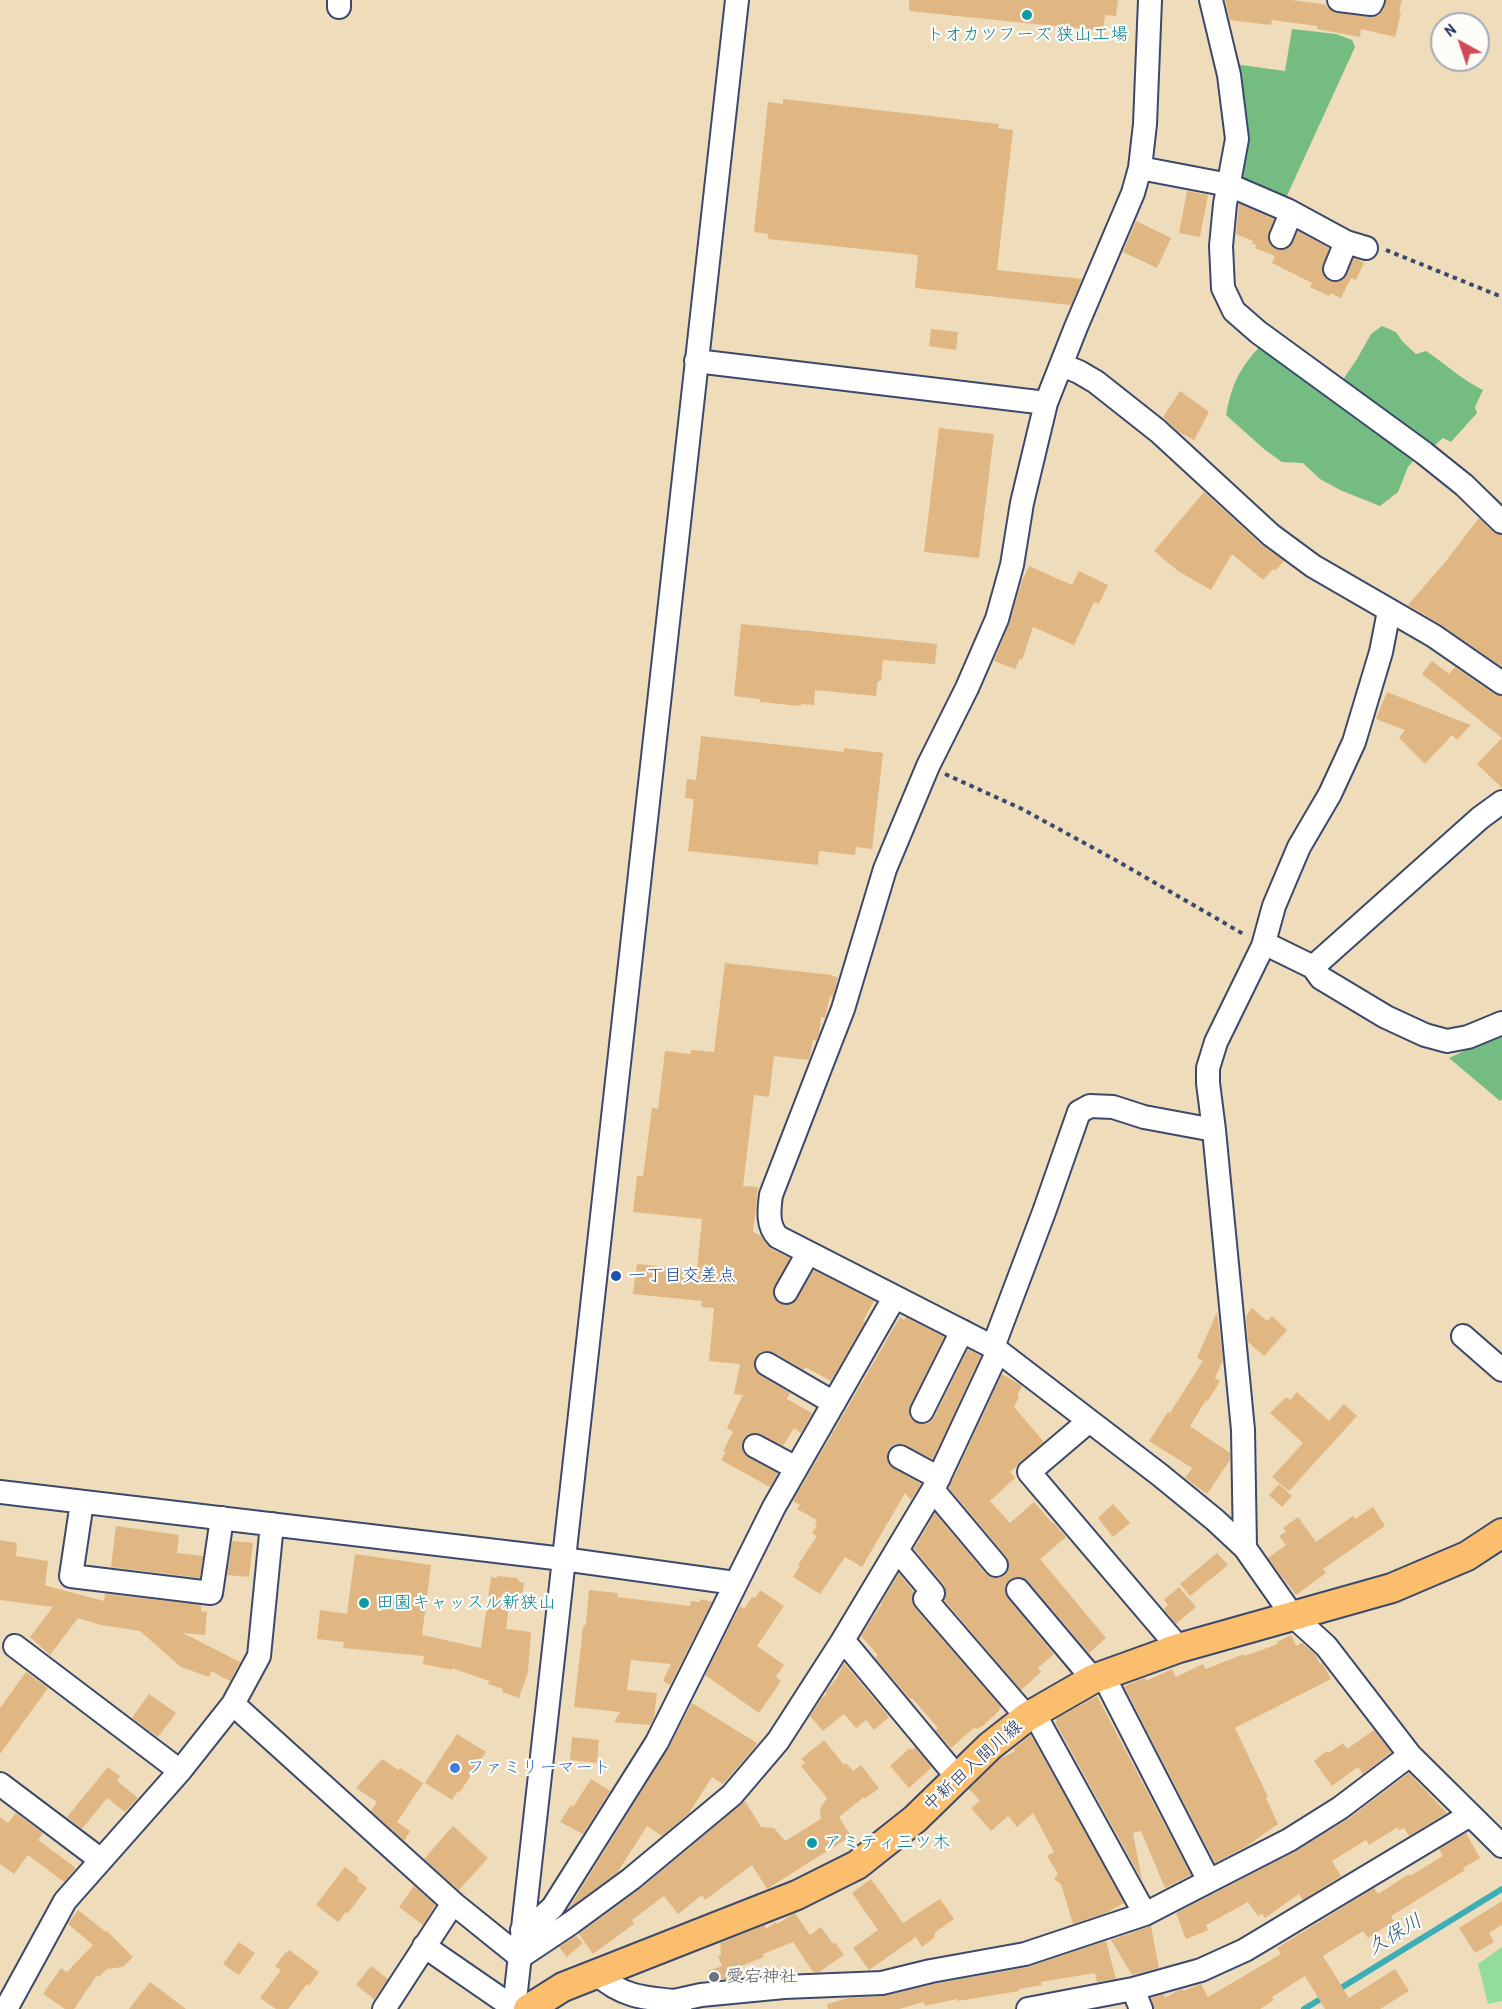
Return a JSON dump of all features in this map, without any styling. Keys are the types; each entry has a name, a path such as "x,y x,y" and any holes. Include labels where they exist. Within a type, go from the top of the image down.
{"main road":[{"name":"中新田入間川線","path":"518,2008 563,1987 797,1895 857,1865 915,1819 990,1746 1030,1715 1098,1677 1179,1648 1392,1588 1467,1556 1502,1533"}],"street":[{"path":"518,2008 522,1930 737,0"},
{"path":"1150,0 1146,124 1140,168 1133,193 1046,403 1026,483 1012,565 997,619 967,688 928,766 885,868 843,1009 771,1195 769,1216 773,1232 778,1237 995,1349 1160,1474 1215,1520 1245,1548 1292,1615 1326,1646 1410,1755 1502,1846"},
{"path":"1211,0 1229,75 1237,139 1225,204 1222,257 1224,288 1234,311 1258,332 1424,453 1464,485 1502,522"},
{"path":"1339,0 1371,4 1374,0"},
{"path":"1140,168 1229,185 1356,245 1335,268"},
{"path":"1281,237 1292,213"},
{"path":"696,361 1046,403"},
{"path":"1062,365 1096,382 1158,431 1288,548 1313,566 1434,636 1502,683"},
{"path":"1245,1548 1243,1430 1208,1068 1216,1042 1264,944 1274,906 1299,848 1330,794 1354,742 1378,662 1389,611"},
{"path":"1313,967 1480,818 1502,802"},
{"path":"1264,944 1313,967 1321,978 1386,1017 1425,1035 1447,1041 1468,1037 1502,1023"},
{"path":"520,1957 572,1923 631,1879 732,1795 778,1741 843,1640 936,1484 995,1349 1079,1112 1090,1106 1113,1107 1144,1117 1214,1130"},
{"path":"786,1292 808,1253"},
{"path":"522,1930 538,1921 554,1906 657,1742 735,1583 796,1468 894,1298"},
{"path":"922,1411 962,1331"},
{"path":"1463,1336 1502,1370"},
{"path":"767,1364 834,1403"},
{"path":"1089,1421 1029,1472 1179,1648"},
{"path":"755,1446 796,1468"},
{"path":"900,1457 936,1484 996,1566"},
{"path":"0,1492 563,1559 735,1583"},
{"path":"82,1502 71,1576 211,1593 222,1518"},
{"path":"6,2009 65,1901 180,1771 233,1704 258,1656 272,1524"},
{"path":"897,1550 933,1593 925,1599 1030,1715 1146,1914"},
{"path":"1018,1590 1098,1677 1209,1881"},
{"path":"843,1640 957,1777"},
{"path":"15,1646 180,1771"},
{"path":"233,1704 453,1903 520,1957"},
{"path":"597,1974 609,1985 647,2004 677,2005 701,1995 784,1987 882,1983 931,1971 1025,1954 1146,1914 1289,1840 1340,1808 1410,1755"},
{"path":"0,1784 101,1860"},
{"path":"1028,2009 1137,1999 1245,1950 1470,1815"},
{"path":"384,2009 453,1903"},
{"path":"424,1946 518,2008"}],"path":[{"path":"1356,245 1388,250 1502,297"},
{"path":"928,766 1022,809 1264,944"}],"green space":[{"path":"1292,29 1336,34 1352,40 1355,47 1285,200 1238,178 1234,64 1285,71"},
{"path":"1382,326 1396,332 1416,354 1426,351 1468,382 1483,390 1475,407 1477,413 1451,442 1443,438 1434,446 1424,448 1408,467 1398,492 1380,506 1340,490 1320,479 1303,463 1282,462 1226,415 1238,376 1263,343 1334,393 1371,334"},
{"path":"1502,1033 1502,1099 1500,1101 1449,1058"},
{"path":"1502,1947 1502,2001 1488,2004 1478,1964"}],"building":[{"name":"トオカツフーズ 狭山工場","path":"909,0 1118,0 1116,16 1105,15 1103,31 909,11"},
{"path":"1225,0 1291,0 1326,5 1337,13 1369,17 1378,15 1383,10 1386,0 1402,0 1395,37 1361,29 1360,37 1317,29 1317,26 1272,20 1271,25 1230,20"},
{"path":"783,99 999,124 998,128 1013,130 997,270 1082,279 1071,305 915,288 918,255 768,239 768,234 754,232 768,102 783,104"},
{"path":"1187,191 1208,195 1200,237 1179,233"},
{"path":"1239,204 1274,219 1268,238 1270,245 1275,249 1282,250 1290,247 1298,231 1329,248 1322,270 1324,277 1329,281 1337,282 1344,279 1354,258 1364,263 1356,280 1351,278 1341,298 1330,293 1329,296 1310,287 1312,283 1272,263 1275,256 1255,248 1257,245 1252,244 1253,241 1236,234"},
{"path":"1136,221 1171,238 1157,268 1123,252"},
{"path":"931,329 958,332 956,350 929,346"},
{"path":"1180,391 1209,412 1194,440 1179,432 1163,417"},
{"path":"939,428 994,434 979,558 924,552"},
{"path":"1204,492 1262,545 1284,561 1275,571 1273,569 1263,580 1232,554 1211,590 1178,571 1154,551"},
{"path":"1479,518 1493,532 1502,535 1502,667 1442,625 1408,605"},
{"path":"1029,566 1072,585 1079,571 1108,585 1099,604 1094,602 1074,645 1033,627 1022,660 1020,658 1015,669 994,661"},
{"path":"741,624 937,644 935,664 883,660 881,681 878,681 876,696 815,690 814,705 760,702 760,699 734,696"},
{"path":"1432,661 1449,674 1455,667 1494,694 1502,696 1502,738 1422,674"},
{"path":"1387,692 1471,725 1457,740 1452,735 1425,764 1399,738 1405,730 1376,719"},
{"path":"701,736 844,752 844,748 883,753 872,849 856,847 855,855 819,851 818,865 688,851 694,799 685,798 687,779 696,780"},
{"path":"1502,738 1502,788 1477,764"},
{"path":"725,963 838,977 833,997 830,996 825,1018 821,1017 819,1034 816,1041 813,1040 809,1060 774,1056 769,1097 754,1095 743,1186 758,1187 753,1232 761,1236 771,1249 790,1258 773,1292 774,1298 779,1303 786,1305 793,1303 814,1270 874,1301 863,1321 865,1322 831,1381 805,1367 804,1370 773,1352 761,1352 755,1358 755,1370 760,1375 790,1393 787,1399 812,1413 801,1433 794,1428 783,1446 755,1433 748,1434 743,1439 744,1454 778,1473 770,1487 721,1460 733,1432 727,1428 743,1395 734,1394 740,1364 709,1361 714,1308 701,1307 702,1301 633,1294 637,1264 697,1270 702,1219 633,1212 637,1176 643,1176 652,1108 658,1109 665,1051 691,1054 691,1050 714,1052"},
{"path":"1252,1308 1267,1321 1272,1316 1287,1330 1264,1356 1248,1342 1246,1316"},
{"path":"1217,1312 1223,1360 1215,1378 1220,1381 1190,1426 1230,1453 1230,1460 1207,1494 1185,1478 1192,1468 1149,1441 1203,1361 1197,1358"},
{"path":"900,1317 904,1320 906,1317 944,1337 910,1406 910,1418 917,1423 929,1423 934,1418 968,1349 981,1356 933,1459 900,1444 893,1445 888,1450 889,1465 921,1484 911,1500 905,1493 862,1567 845,1557 820,1594 793,1577 817,1536 812,1533 817,1526 815,1525 817,1520 797,1509 800,1505 793,1501"},
{"path":"1002,1374 1022,1386 1014,1407 1044,1442 1010,1472 1015,1478 990,1501 1010,1523 1034,1502 1066,1537 1040,1559 1106,1638 1089,1653 1028,1581 1022,1577 1010,1579 1005,1586 1007,1598 1054,1654 1038,1668 1041,1672 1021,1690 944,1600 946,1592 944,1585 914,1549 935,1513 986,1574 992,1578 999,1578 1004,1576 1008,1570 1009,1563 1006,1556 949,1488"},
{"path":"1297,1392 1329,1421 1344,1404 1357,1416 1289,1491 1272,1477 1303,1443 1270,1413 1286,1397 1290,1400"},
{"path":"1279,1484 1292,1496 1282,1507 1269,1495"},
{"path":"1113,1504 1130,1523 1113,1537 1098,1518"},
{"path":"1373,1507 1385,1526 1323,1569 1326,1573 1296,1595 1268,1558 1286,1545 1279,1536 1286,1532 1283,1528 1298,1517 1316,1542 1353,1516 1355,1519"},
{"path":"116,1526 179,1535 177,1553 203,1556 200,1578 111,1567"},
{"path":"0,1540 17,1543 16,1556 48,1561 45,1585 47,1586 104,1601 105,1594 201,1605 201,1611 207,1612 205,1635 183,1633 240,1662 230,1681 211,1671 209,1677 181,1667 140,1631 101,1625 78,1618 50,1655 30,1637 53,1607 0,1600"},
{"path":"232,1541 253,1543 249,1577 227,1575"},
{"path":"1217,1553 1228,1565 1190,1596 1180,1584"},
{"path":"355,1554 431,1565 422,1635 481,1648 491,1577 517,1578 524,1583 522,1599 510,1598 506,1629 531,1632 528,1672 519,1698 502,1692 503,1689 488,1684 489,1681 452,1668 452,1670 423,1664 424,1656 343,1648 344,1642 317,1639 320,1610 347,1614"},
{"path":"899,1573 914,1592 912,1601 915,1608 1001,1707 984,1725 977,1729 975,1727 951,1748 935,1730 938,1728 875,1658 878,1655 861,1636"},
{"path":"1179,1587 1196,1607 1176,1624 1164,1609 1168,1605 1164,1600"},
{"path":"589,1590 618,1593 617,1597 690,1606 691,1601 700,1602 700,1599 712,1602 670,1685 663,1681 671,1664 631,1660 627,1690 657,1693 654,1718 650,1725 614,1722 620,1712 574,1707"},
{"path":"760,1590 784,1606 757,1646 784,1665 776,1677 781,1681 759,1713 705,1675 740,1606 744,1609"},
{"path":"1291,1635 1296,1646 1302,1643 1315,1654 1331,1679 1235,1728 1268,1797 1266,1798 1278,1824 1247,1846 1215,1863 1124,1686 1145,1678 1146,1681 1172,1669 1176,1677 1203,1664 1206,1669 1278,1644 1277,1642"},
{"path":"844,1663 889,1717 874,1730 866,1720 856,1728 844,1714 823,1731 810,1716 827,1694 825,1692 837,1678"},
{"path":"26,1672 48,1688 0,1754 0,1708"},
{"path":"149,1694 176,1713 158,1737 132,1718"},
{"path":"1097,1696 1191,1875 1165,1888 1141,1831 1133,1833 1142,1880 1055,1722 1056,1719"},
{"path":"692,1703 757,1743 754,1748 723,1784 712,1777 689,1813 662,1836 647,1826 617,1873 569,1908 668,1749"},
{"path":"1374,1730 1391,1752 1363,1774 1358,1767 1332,1786 1314,1761 1343,1743 1347,1749"},
{"name":"ファミリーマート","path":"457,1734 486,1752 460,1792 458,1791 452,1800 425,1783"},
{"path":"1031,1735 1124,1903 1106,1913 1073,1924 1061,1884 1054,1879 1058,1874 1047,1856 1054,1852 1033,1813 1017,1827 1008,1816 991,1831 971,1808 980,1801 969,1789 1000,1759 1015,1751 1013,1749"},
{"path":"572,1737 599,1740 597,1763 570,1760"},
{"path":"824,1740 844,1765 846,1763 853,1771 861,1765 879,1788 839,1817 851,1836 767,1889 752,1865 705,1900 702,1895 678,1914 664,1896 632,1920 634,1924 593,1954 579,1934 640,1889 745,1801 761,1827 774,1828 785,1841 821,1819 820,1809 827,1798 801,1766 805,1763 801,1759"},
{"path":"915,1747 932,1767 909,1788 890,1766 910,1748 912,1750"},
{"path":"382,1759 423,1783 397,1822 410,1831 404,1841 371,1811 377,1802 356,1788"},
{"path":"108,1767 120,1776 117,1781 138,1798 125,1812 107,1798 82,1829 67,1817"},
{"path":"1409,1773 1447,1813 1409,1836 1404,1828 1399,1830 1398,1827 1369,1845 1366,1840 1332,1861 1341,1876 1303,1900 1299,1894 1265,1918 1262,1914 1258,1916 1248,1902 1206,1925 1208,1930 1186,1939 1176,1913 1296,1851 1348,1819"},
{"path":"591,1779 610,1791 583,1834 560,1822"},
{"path":"16,1813 43,1833 38,1840 76,1868 64,1882 28,1855 14,1874 0,1864 0,1817 8,1823"},
{"path":"453,1826 488,1858 459,1890 424,1859"},
{"path":"1466,1833 1480,1858 1463,1868 1465,1870 1393,1915 1391,1917 1394,1921 1368,1938 1363,1931 1323,1956 1349,1998 1395,1969 1409,1991 1380,2009 1325,2009 1305,1976 1272,1997 1274,2000 1260,2009 1154,2009 1151,1998 1164,1994 1165,1998 1182,1989 1183,1991 1201,1984 1208,1997 1281,1954 1277,1948 1374,1888 1378,1894 1443,1856 1439,1849"},
{"path":"345,1867 367,1888 338,1922 316,1905"},
{"path":"871,1879 903,1923 940,1899 954,1919 937,1931 935,1937 922,1947 916,1937 869,1970 853,1948 878,1930 852,1893"},
{"path":"414,1886 435,1905 423,1925 399,1907"},
{"path":"1502,1901 1502,1925 1489,1933 1494,1942 1475,1953 1459,1928"},
{"path":"78,1910 107,1931 133,1957 123,1967 107,1969 99,1977 97,1975 74,2009 65,2009 43,1994 61,1968 67,1972 93,1945 68,1924"},
{"path":"795,1913 810,1935 821,1927 844,1955 819,1972 813,1972 793,1942 736,1968 740,1978 711,1980 708,1971 722,1966 718,1956 721,1955 720,1943 765,1925 766,1929"},
{"path":"1151,1926 1159,1968 1132,1975 1111,1940"},
{"path":"576,1936 583,1943 567,1957 559,1947"},
{"path":"1106,1941 1116,1979 1097,1982 1095,1973 1041,1982 1042,1985 1019,1989 1019,1991 958,2001 957,1999 925,2006 924,2002 899,2009 828,2009 827,2004 849,1998 885,1996 934,1984 1028,1967"},
{"path":"239,1942 255,1953 239,1975 223,1964"},
{"path":"289,1950 319,1972 288,2009 276,2009 260,1998 281,1970 275,1966"},
{"path":"371,1966 388,1979 374,1999 356,1985"},
{"path":"150,1982 186,2009 129,2009"}],"waterway":[{"name":"久保川","path":"1336,1991 1502,1889"},
{"name":"久保川","path":"1304,2009 1324,1997"}],"place":[{"name":"トオカツフーズ 狭山工場","path":"1027,15"},
{"name":"一丁目交差点","path":"616,1276"},
{"name":"田園キャッスル新狭山","path":"364,1603"},
{"name":"ファミリーマート","path":"455,1768"},
{"name":"アミティ三ツ木","path":"812,1843"},
{"name":"愛宕神社","path":"714,1977"}]}
